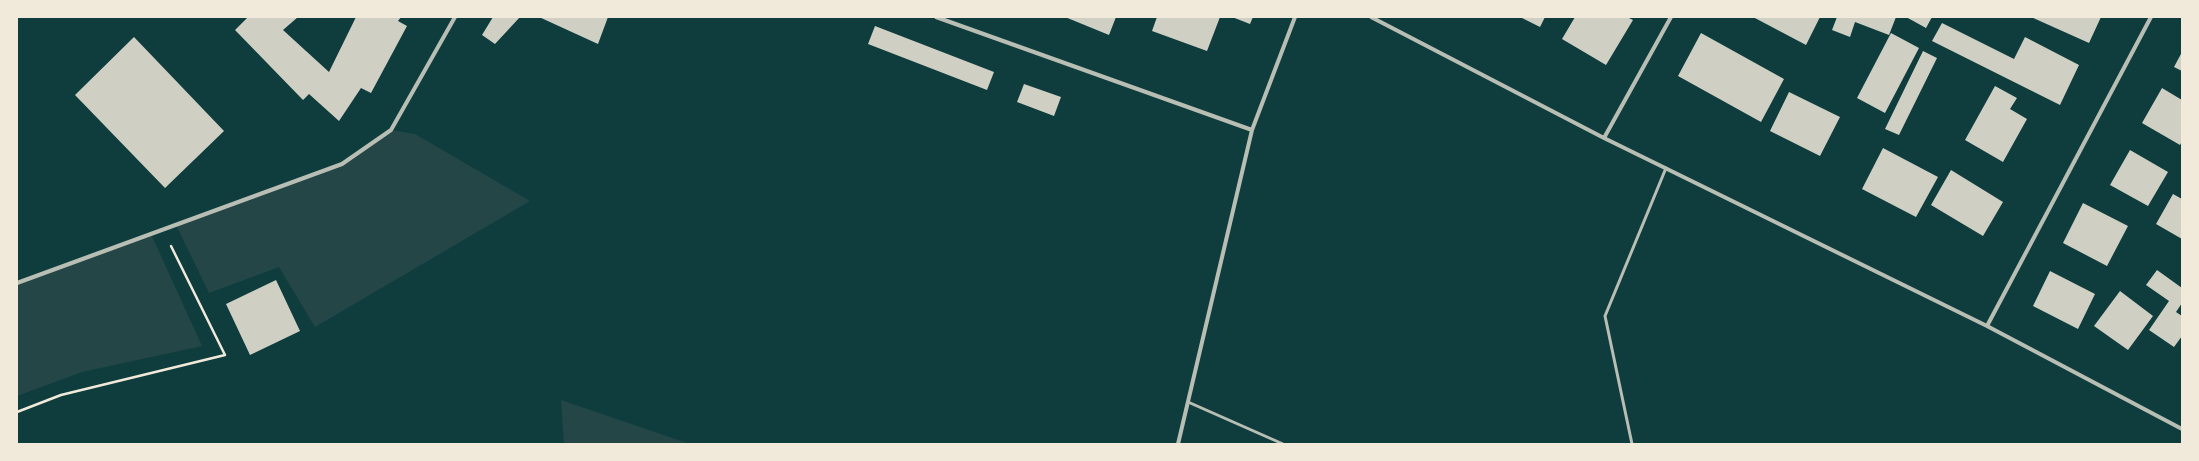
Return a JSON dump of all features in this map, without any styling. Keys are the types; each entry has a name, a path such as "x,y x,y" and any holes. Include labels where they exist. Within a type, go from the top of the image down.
{"street":[{"path":"17,283 342,164 391,130 455,17"},
{"path":"936,17 1252,130"},
{"path":"1178,444 1252,130 1295,17"},
{"path":"1371,17 1604,138 1987,326 2182,429"},
{"path":"1604,138 1671,17"},
{"path":"1987,326 2151,17"}],"lane":[{"path":"1632,444 1605,316 1666,168"},
{"path":"1188,402 1283,444"}],"path":[{"path":"17,412 61,395 225,355 163,230"}],"shaded area":[{"path":"391,130 415,134 530,201 315,327 279,267 209,293 176,225 342,164"},
{"path":"151,234 202,346 82,372 17,396 17,283"},
{"path":"561,400 690,444 564,444"}],"building":[{"path":"248,17 298,17 283,30 329,72 356,17 401,17 398,21 407,26 371,93 361,88 339,121 309,94 303,100 235,30"},
{"path":"493,17 520,17 495,44 482,35"},
{"path":"539,17 608,17 598,44"},
{"path":"1065,17 1116,17 1109,35"},
{"path":"1157,17 1220,17 1207,51 1152,31"},
{"path":"1232,17 1253,17 1250,24"},
{"path":"1520,17 1545,17 1540,27"},
{"path":"1575,17 1627,17 1633,20 1606,65 1562,39"},
{"path":"1753,17 1820,17 1806,45"},
{"path":"1837,17 1896,17 1889,35 1855,22 1850,37 1832,30"},
{"path":"1906,17 1932,17 1926,28"},
{"path":"2031,17 2101,17 2089,43"},
{"path":"1942,23 2014,59 2025,37 2079,65 2060,105 1932,41"},
{"path":"875,26 994,72 987,90 868,44"},
{"path":"1701,33 1784,79 1761,122 1678,76"},
{"path":"1891,33 1919,48 1885,113 1857,98"},
{"path":"134,37 224,131 165,188 75,95"},
{"path":"1923,51 1937,58 1899,135 1885,129"},
{"path":"2182,52 2182,71 2174,67"},
{"path":"1024,84 1061,97 1054,116 1017,102"},
{"path":"1995,86 2017,98 2010,109 2027,119 2003,162 1965,140"},
{"path":"2162,88 2182,100 2182,141 2180,145 2142,123"},
{"path":"1789,92 1840,117 1820,156 1770,131"},
{"path":"1883,148 1938,177 1916,217 1862,189"},
{"path":"2130,150 2168,172 2148,206 2110,185"},
{"path":"1951,170 2003,202 1983,236 1931,205"},
{"path":"2173,194 2182,199 2182,239 2156,224"},
{"path":"2083,203 2128,226 2107,266 2063,243"},
{"path":"2157,270 2182,288 2182,303 2176,312 2182,316 2182,336 2174,347 2149,330 2169,301 2146,285"},
{"path":"2050,271 2095,294 2078,329 2033,306"},
{"path":"276,280 300,331 250,355 226,304"},
{"path":"2120,291 2153,316 2128,350 2094,326"}]}
